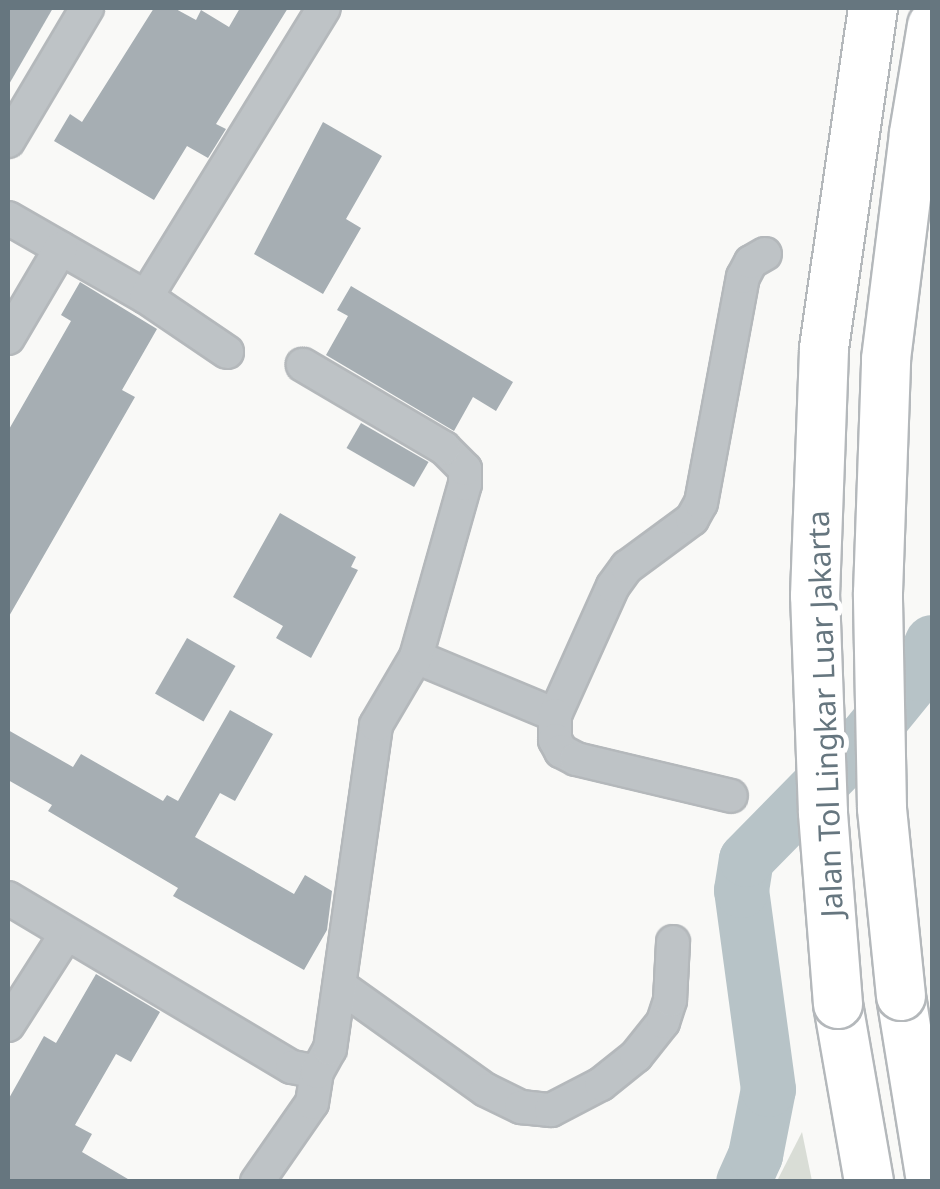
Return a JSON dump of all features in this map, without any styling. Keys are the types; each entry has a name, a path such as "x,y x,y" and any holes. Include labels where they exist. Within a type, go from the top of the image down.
{"highway":[{"name":"Jalan Tol Lingkar Luar Jakarta","path":"869,1182 838,1004 823,812 815,596 823,367 873,8"},
{"name":"Jalan Tol Lingkar Luar Jakarta","path":"931,1182 901,996 882,808 879,554 886,359 914,133 932,26"}],"street":[{"path":"8,142 88,8"},
{"path":"146,298 324,8"},
{"path":"8,218 146,298 227,352"},
{"path":"8,338 61,248"},
{"path":"731,796 576,759 561,751 555,740 555,715 627,566 692,519 700,503 743,276 751,262 765,254"},
{"path":"257,1182 312,1103 317,1072 330,1049 376,726 416,657 459,510 465,469 444,448 303,365"},
{"path":"416,657 555,715"},
{"path":"8,898 65,936 292,1068 317,1072"},
{"path":"8,1025 65,936"},
{"path":"340,986 486,1090 521,1107 551,1110 601,1084 636,1056 663,1022 670,1000 674,942"}],"shaded area":[{"path":"802,1132 812,1181 777,1181"}],"building":[{"path":"8,8 53,8 8,86"},
{"path":"154,8 174,8 196,20 201,10 229,27 240,8 288,8 216,124 226,129 208,158 187,146 154,200 54,141 70,114 82,122"},
{"path":"323,122 382,156 346,219 361,228 323,294 254,254"},
{"path":"80,282 157,329 122,390 135,397 8,618 8,431 71,321 61,315"},
{"path":"351,286 513,382 496,411 473,397 454,431 326,355 348,316 337,310"},
{"path":"361,423 429,462 414,487 346,448"},
{"path":"280,513 356,557 351,567 358,570 311,658 276,638 283,626 233,597"},
{"path":"187,638 235,666 203,721 155,693"},
{"path":"230,710 273,734 235,801 220,793 195,837 294,894 305,875 332,891 327,930 304,970 173,896 178,888 48,811 52,805 8,780 8,730 73,767 81,754 163,801 167,795 178,801"},
{"path":"96,974 160,1012 131,1062 116,1054 75,1125 92,1134 82,1152 133,1182 8,1182 8,1100 44,1036 56,1043"}],"waterway":[{"path":"743,1182 755,1155 768,1089 741,890 746,859 865,738 918,673 932,642"}]}
